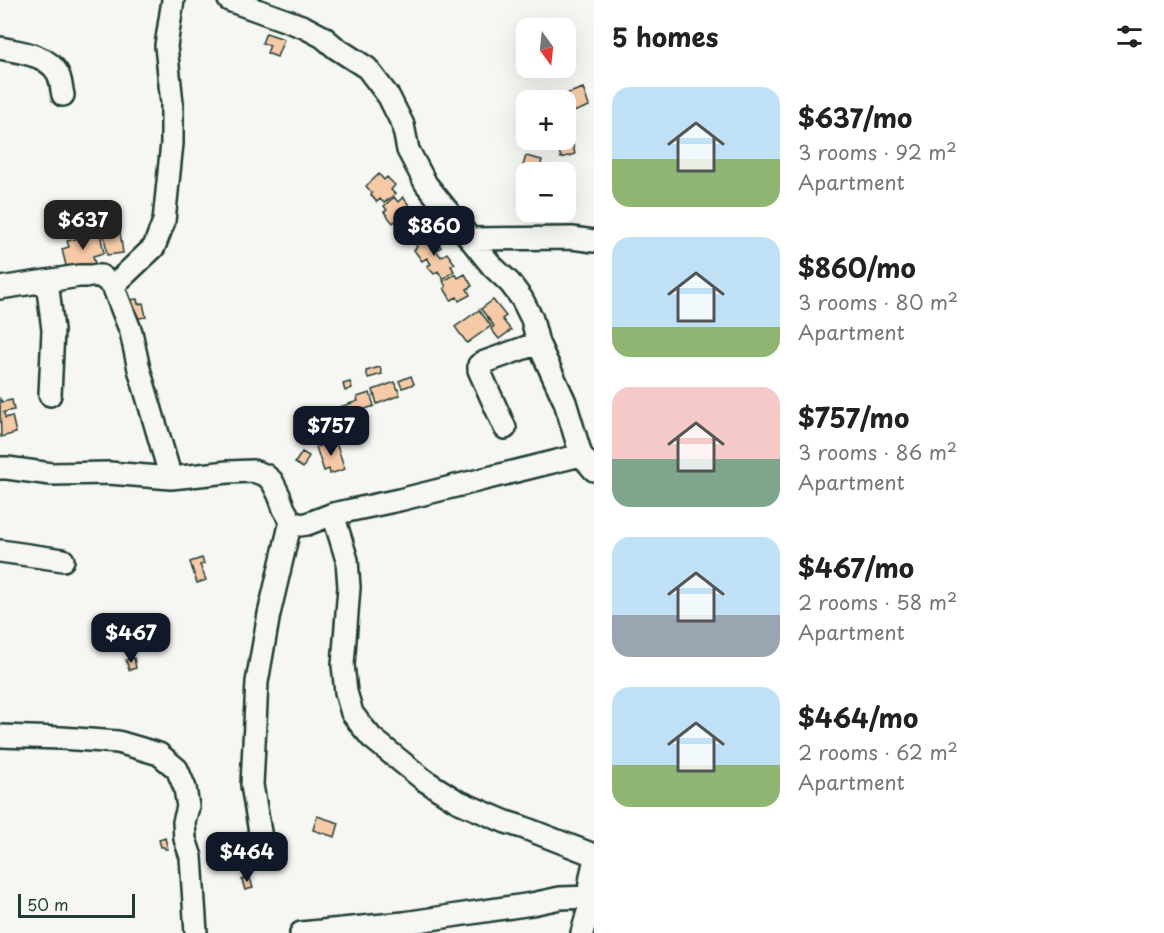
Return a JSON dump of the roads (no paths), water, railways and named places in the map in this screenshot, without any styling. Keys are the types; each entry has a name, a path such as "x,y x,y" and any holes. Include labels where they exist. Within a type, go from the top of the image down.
{"street":[{"path":"113,286 154,247 164,221 172,143 172,103 166,46 173,0"},
{"path":"0,468 51,474 109,473 171,478 253,471 265,475 272,481 291,521 300,525 333,514 551,463 588,462 522,299 510,283 492,266 426,184 408,150 403,125 388,97 367,69 323,37 304,27 229,0"},
{"path":"0,48 37,57 50,64 56,70 63,95"},
{"path":"471,239 562,238 594,241"},
{"path":"0,288 79,276 102,276 113,286 131,332 139,369 171,478"},
{"path":"47,281 53,330 50,395"},
{"path":"505,428 479,370 479,365 538,343"},
{"path":"333,514 347,561 349,587 343,665 346,693 352,713 361,725 372,738 424,780 457,801 594,855"},
{"path":"261,838 252,784 257,682 269,614 291,521"},
{"path":"0,550 63,560"},
{"path":"0,736 118,742 159,754 177,769 185,788 188,807 184,822 185,839 191,856 196,933"},
{"path":"582,933 591,904 589,891 594,864"},
{"path":"301,933 404,923 560,898 591,904"}]}
